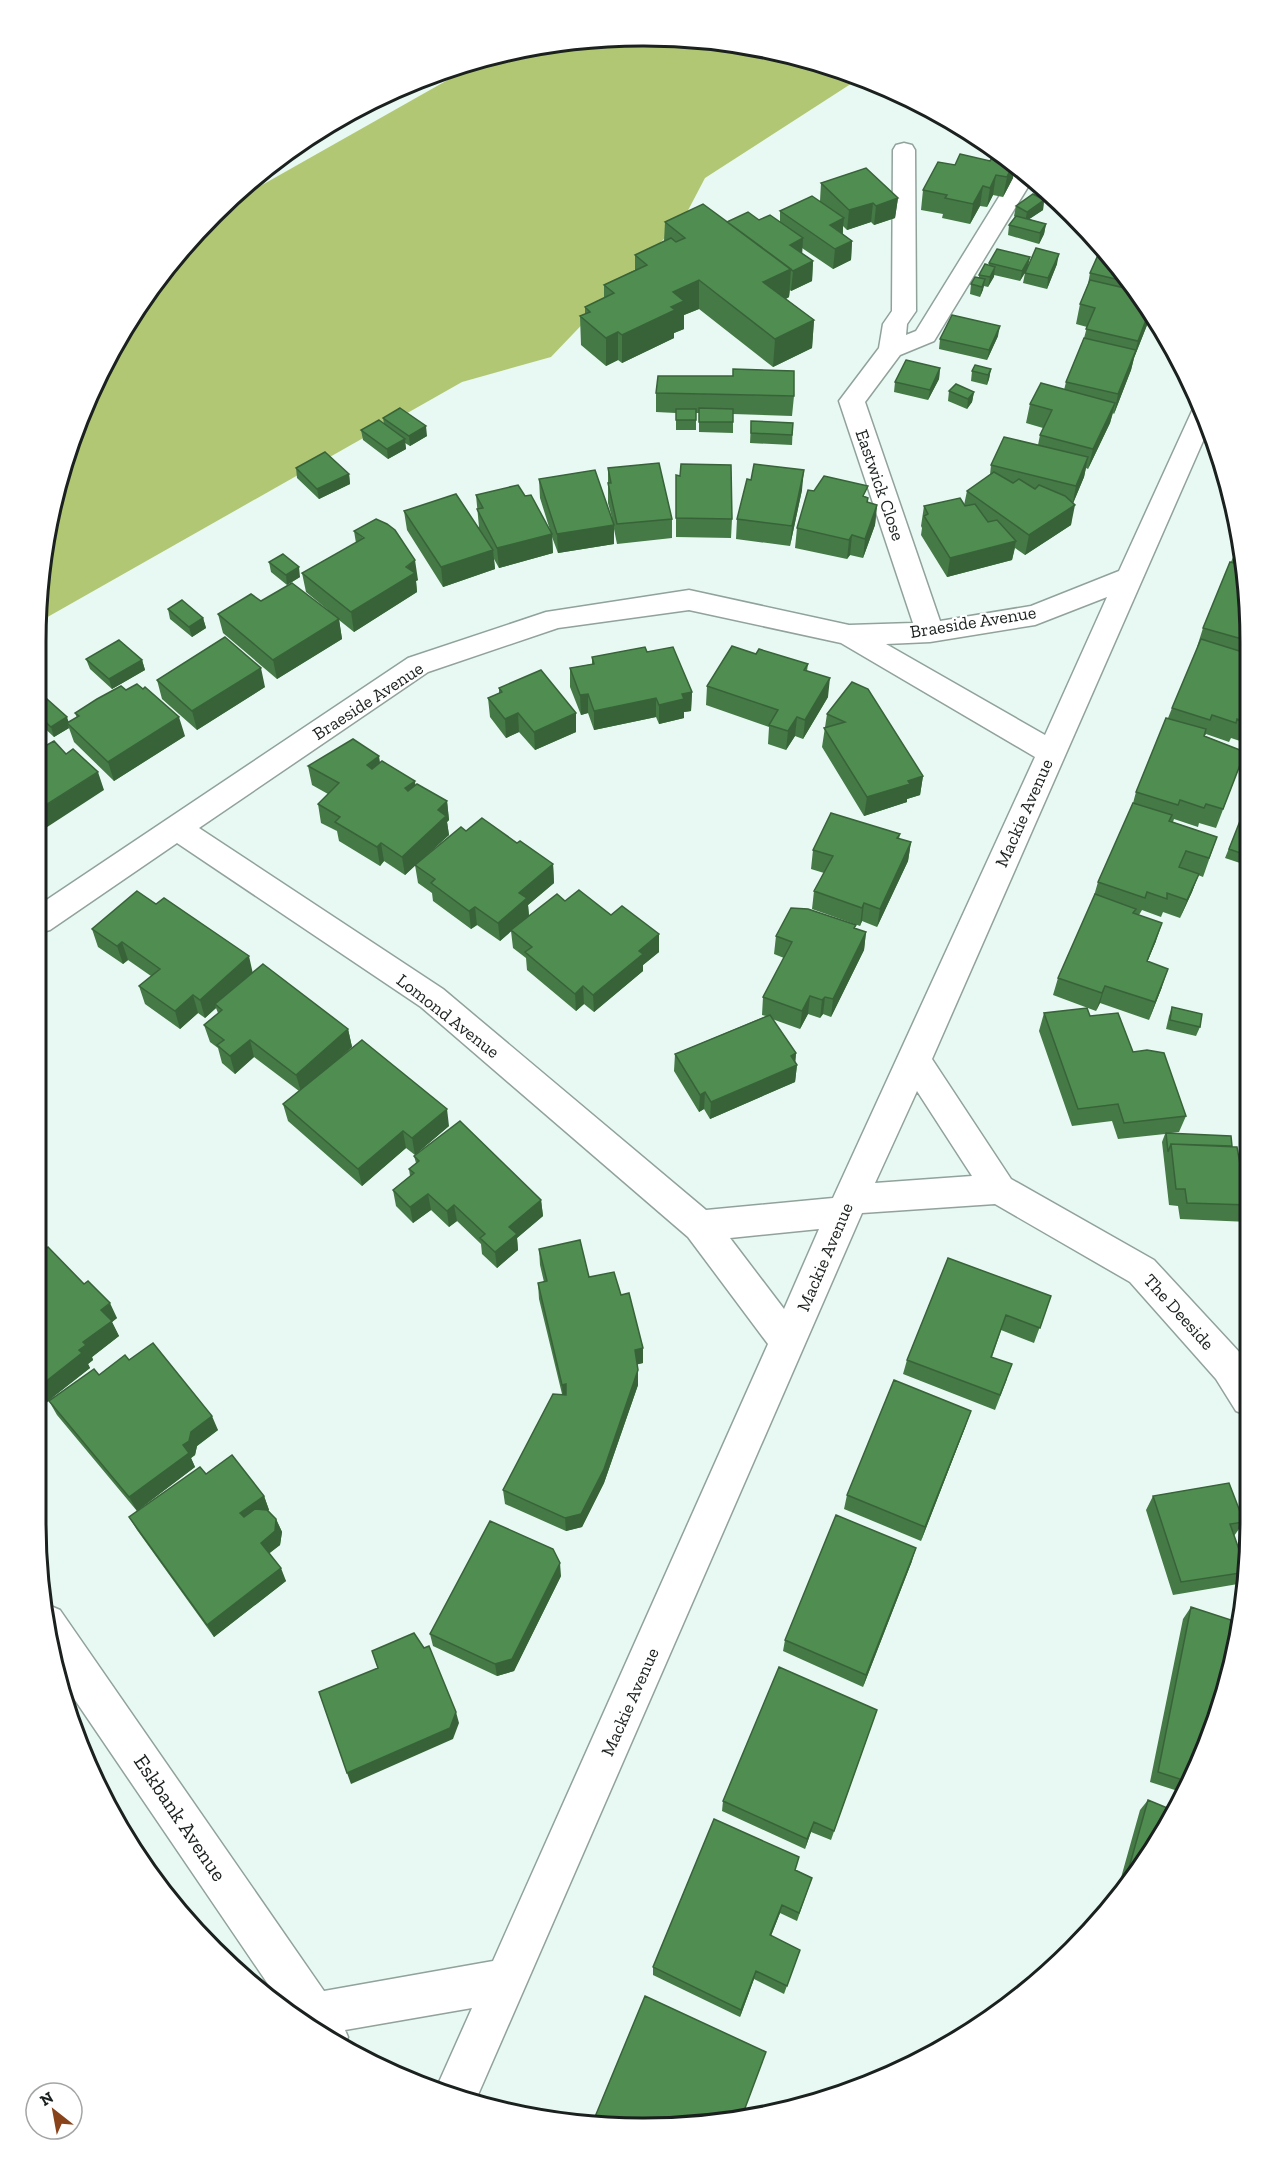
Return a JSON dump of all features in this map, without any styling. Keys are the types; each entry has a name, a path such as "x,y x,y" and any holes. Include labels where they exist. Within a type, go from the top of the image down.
{"street":[{"path":"904,150 904,311 894,324 891,349 925,336 1020,181"},
{"name":"Eastwick Close","path":"891,349 852,401 930,632"},
{"name":"Mackie Avenue","path":"458,2089 847,1206 915,1060 1198,424"},
{"name":"Braeside Avenue","path":"46,916 418,665 556,619 689,600 849,635 930,632 1035,615 1128,578"},
{"name":"Braeside Avenue","path":"849,635 1051,752"},
{"name":"Lomond Avenue","path":"178,829 432,998 700,1226 788,1342"},
{"name":"The Deeside","path":"915,1060 999,1189 1142,1271 1229,1367 1240,1385"},
{"path":"700,1226 999,1189"},
{"name":"Eskbank Avenue","path":"59,1642 318,2022"},
{"name":"Eskbank Avenue","path":"322,2024 507,1980"}],"green space":[{"path":"643,46 682,48 759,58 851,84 705,178 684,218 551,357 462,382 47,617 52,565 67,489 78,451 108,379 126,345 170,280 221,221 262,185 451,78 527,58 604,48"}],"building":[{"path":"960,154 990,161 991,159 1009,173 1007,177 996,175 990,188 983,186 973,204 923,190 938,162 955,165"},
{"path":"866,168 898,198 876,206 873,203 849,210 821,183"},
{"path":"1033,194 1043,201 1027,212 1016,206"},
{"path":"812,196 844,218 830,225 852,241 835,249 780,211"},
{"path":"703,204 791,269 763,282 814,320 775,339 699,280 673,292 684,301 671,307 675,310 622,335 618,332 606,338 580,316 590,312 585,307 614,293 604,285 647,265 635,255 671,238 676,242 685,238 665,222"},
{"path":"748,212 759,220 770,215 803,238 790,245 813,261 793,271 727,222"},
{"path":"1016,216 1046,224 1040,233 1009,225"},
{"path":"1036,248 1059,254 1048,278 1025,273"},
{"path":"997,249 1030,257 1022,271 989,263"},
{"path":"1097,257 1115,279 1090,273"},
{"path":"985,264 995,267 990,277 979,275"},
{"path":"975,277 985,279 982,287 971,284"},
{"path":"1090,280 1121,287 1145,322 1138,341 1086,329 1095,308 1080,304"},
{"path":"952,315 1000,326 989,350 940,339"},
{"path":"1084,338 1136,350 1118,394 1066,382"},
{"path":"906,360 940,368 930,390 895,382"},
{"path":"975,365 991,369 988,375 972,371"},
{"path":"733,369 794,371 794,396 656,393 658,376 733,376"},
{"path":"1041,383 1115,403 1093,449 1040,435 1052,410 1030,404"},
{"path":"956,384 974,392 968,399 949,391"},
{"path":"400,408 426,426 409,436 383,418"},
{"path":"699,408 733,409 733,422 699,422"},
{"path":"676,409 696,409 696,420 676,420"},
{"path":"379,420 405,439 387,449 361,430"},
{"path":"751,421 793,423 792,435 751,433"},
{"path":"1004,437 1088,457 1076,486 991,465"},
{"path":"325,452 349,474 317,489 296,468"},
{"path":"659,463 672,519 617,524 608,483 611,483 608,468"},
{"path":"681,464 731,465 732,519 676,518 676,475 680,476"},
{"path":"754,464 804,470 792,526 737,519 747,479 751,480"},
{"path":"595,470 614,525 557,534 539,479"},
{"path":"994,472 1013,483 1019,479 1035,489 1039,485 1065,496 1075,505 1029,535 967,491"},
{"path":"824,476 868,486 863,496 868,498 867,502 877,505 865,539 852,535 849,540 797,528 808,490 814,491"},
{"path":"518,485 525,496 531,495 552,534 497,548 477,509 483,508 476,495"},
{"path":"456,494 493,550 441,567 404,511"},
{"path":"960,498 965,506 975,504 988,522 997,520 1016,541 950,558 924,516 928,514 924,506"},
{"path":"376,519 395,530 415,560 406,567 415,573 351,612 302,573 364,538 354,531"},
{"path":"283,554 299,567 286,575 269,562"},
{"path":"1230,562 1234,563 1240,638 1203,628"},
{"path":"292,583 339,619 273,660 218,614 251,594 261,601"},
{"path":"182,600 203,618 189,627 168,609"},
{"path":"225,637 261,668 192,711 157,680"},
{"path":"1201,639 1240,651 1240,720 1237,719 1236,723 1212,715 1210,720 1172,708"},
{"path":"119,640 142,660 109,679 86,659"},
{"path":"732,646 756,654 759,649 808,664 804,670 830,678 805,720 797,717 788,731 769,725 778,710 707,686"},
{"path":"645,647 647,652 673,647 692,692 682,694 684,699 659,705 656,698 594,711 588,694 580,695 570,668 594,664 592,657"},
{"path":"541,670 576,713 534,732 518,713 505,719 488,698 502,692 499,688"},
{"path":"852,682 868,689 923,776 908,781 910,784 867,797 824,728 845,722 827,714"},
{"path":"137,684 143,689 145,687 179,717 108,762 67,723 79,716 75,713 97,699 121,686 126,690"},
{"path":"46,700 67,717 51,727 46,722"},
{"path":"1166,718 1206,729 1204,736 1240,750 1240,765 1223,809 1206,804 1204,808 1180,800 1178,805 1136,792"},
{"path":"353,739 379,756 367,765 372,769 382,761 415,781 405,788 408,791 417,784 447,801 438,810 446,816 402,857 381,843 377,847 335,822 340,817 318,804 339,783 308,766"},
{"path":"54,741 66,754 73,749 98,772 46,805 46,744"},
{"path":"1133,803 1172,815 1169,821 1217,837 1209,858 1186,851 1179,867 1199,874 1187,900 1167,893 1167,899 1147,892 1145,898 1098,882"},
{"path":"831,813 900,834 897,838 911,842 880,909 864,903 862,908 814,891 833,856 813,850"},
{"path":"482,818 517,843 520,841 553,864 519,893 527,898 498,923 475,907 469,911 431,883 435,879 415,865 461,827 466,831"},
{"path":"1240,821 1240,853 1229,849"},
{"path":"579,890 611,915 622,906 659,934 639,951 643,954 593,995 583,986 575,994 525,952 532,947 511,930 557,894 565,901"},
{"path":"137,891 156,904 164,898 249,956 200,1000 193,995 175,1011 139,986 160,969 122,942 117,946 92,929"},
{"path":"1095,894 1136,909 1133,913 1162,923 1147,961 1168,969 1155,1002 1105,986 1102,993 1058,978"},
{"path":"791,908 808,909 856,925 854,928 866,932 833,999 825,997 822,1000 810,996 802,1011 763,997 792,942 776,936"},
{"path":"263,964 348,1029 296,1075 250,1040 230,1056 217,1045 224,1040 204,1025 222,1010 215,1004"},
{"path":"1172,1007 1202,1014 1200,1027 1170,1020"},
{"path":"1087,1008 1090,1016 1118,1013 1133,1052 1147,1050 1164,1053 1186,1116 1124,1123 1118,1104 1078,1109 1044,1013"},
{"path":"770,1015 796,1053 791,1056 797,1065 711,1102 705,1092 700,1095 675,1054"},
{"path":"362,1040 447,1109 412,1138 403,1131 358,1169 283,1104"},
{"path":"460,1121 541,1200 509,1227 517,1234 495,1252 480,1238 485,1234 454,1205 447,1211 428,1194 410,1207 393,1190 414,1173 409,1169 419,1161 414,1156"},
{"path":"1166,1133 1231,1136 1232,1146 1171,1144 1168,1152"},
{"path":"1171,1144 1237,1147 1240,1164 1240,1205 1187,1203 1185,1189 1176,1189"},
{"path":"580,1240 589,1277 614,1272 621,1295 629,1293 643,1348 635,1350 638,1370 604,1469 581,1514 565,1518 503,1490 553,1394 566,1395 566,1384 562,1385 538,1283 547,1281 539,1249"},
{"path":"48,1247 84,1284 88,1281 110,1303 101,1310 112,1321 83,1342 86,1345 79,1350 82,1353 46,1381 46,1249"},
{"path":"948,1258 1051,1296 1040,1328 1006,1315 991,1357 1012,1364 1000,1395 907,1360"},
{"path":"153,1343 212,1416 191,1432 189,1441 183,1445 189,1453 129,1497 49,1401 94,1369 99,1375 125,1355 129,1360"},
{"path":"894,1380 971,1411 925,1527 847,1495"},
{"path":"232,1455 264,1496 240,1513 244,1517 255,1509 267,1510 276,1519 275,1531 261,1543 281,1568 207,1625 129,1517 200,1467 206,1474"},
{"path":"1229,1483 1240,1512 1240,1523 1230,1524 1239,1548 1237,1574 1181,1582 1153,1496"},
{"path":"836,1515 916,1548 866,1675 785,1640"},
{"path":"490,1521 553,1549 560,1563 512,1659 495,1664 430,1634"},
{"path":"1191,1607 1231,1620 1208,1714 1181,1779 1158,1772"},
{"path":"414,1633 424,1648 429,1646 456,1712 450,1728 347,1773 319,1692 378,1668 372,1651"},
{"path":"779,1667 877,1710 834,1831 814,1822 807,1839 723,1801"},
{"path":"1148,1800 1167,1808 1160,1820 1129,1866"},
{"path":"714,1819 799,1857 795,1870 812,1878 799,1913 782,1905 770,1935 800,1950 787,1986 756,1971 741,2010 653,1967"},
{"path":"645,1996 766,2052 745,2109 682,2117 595,2116"}]}
